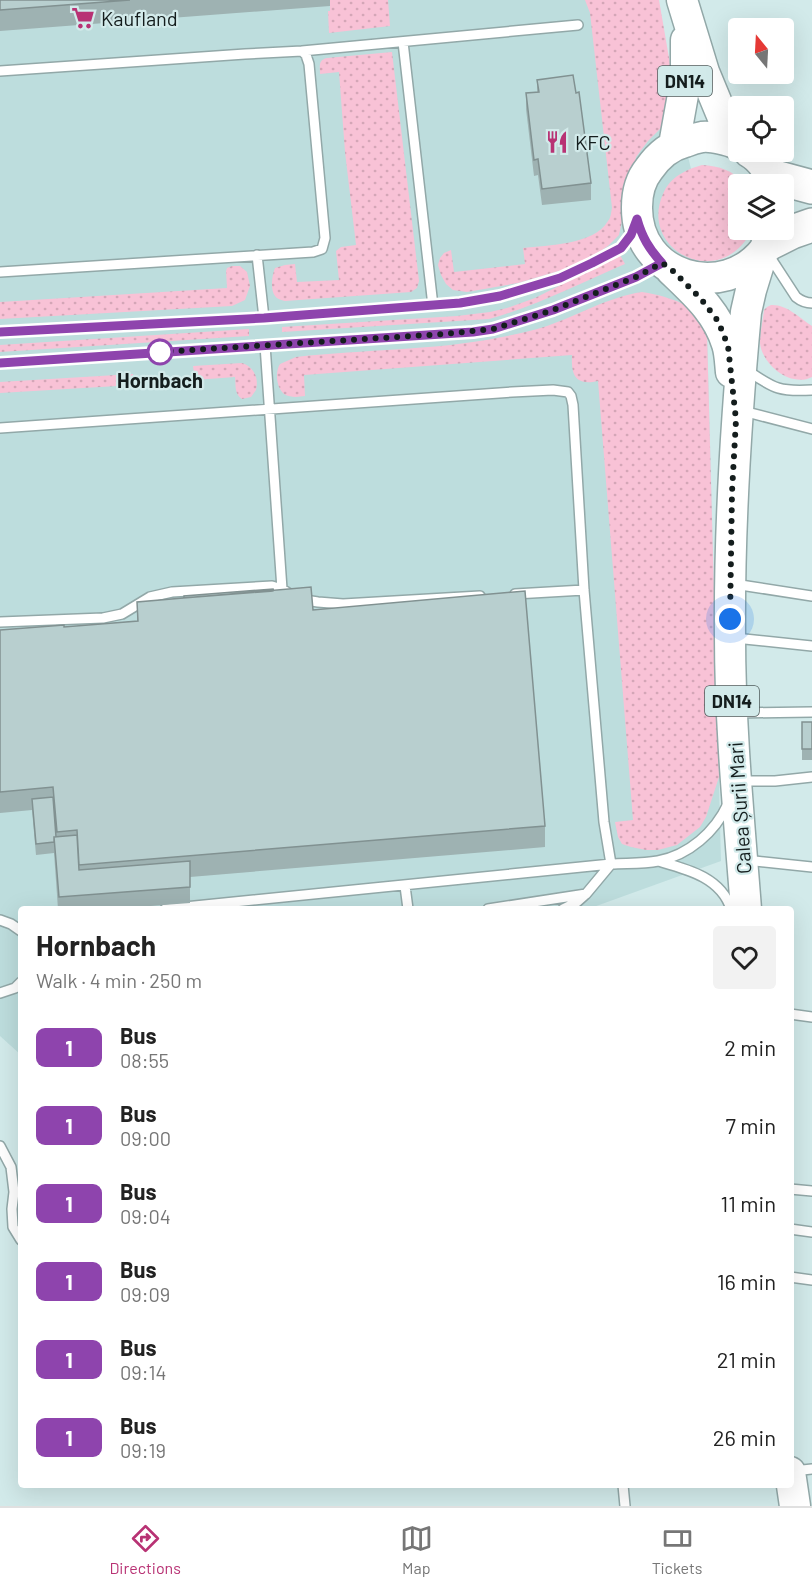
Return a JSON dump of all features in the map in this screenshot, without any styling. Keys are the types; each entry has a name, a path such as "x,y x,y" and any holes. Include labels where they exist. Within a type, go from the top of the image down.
{"highway":[{"path":"794,184 812,187"},
{"path":"767,244 812,225"}],"main road":[{"name":"DN14","path":"674,145 686,78 684,8"},
{"name":"DN14","path":"684,8 704,72 728,121"},
{"path":"637,219 637,197 643,176 657,158 674,145 704,137 728,143"},
{"name":"Calea Șurii Mari","path":"637,219 641,236 650,250 701,299 718,321 728,346 737,415"},
{"path":"666,266 694,278 719,278 742,269 767,244"},
{"name":"Calea Șurii Mari","path":"746,906 732,713 730,584 732,492 746,312 767,244"},
{"path":"792,1488 795,1506"}],"lane":[{"path":"0,70 302,51 578,25"},
{"path":"403,42 433,306"},
{"path":"0,272 313,252 322,249 324,243 309,64 302,51"},
{"path":"0,332 264,318 433,306 500,296 560,278 621,248 631,235 637,219"},
{"path":"767,244 796,297 806,303 812,303"},
{"path":"257,255 264,318"},
{"path":"0,363 493,329 553,310 666,266"},
{"path":"265,345 282,589"},
{"path":"741,366 771,386 790,391 812,390"},
{"path":"0,428 512,392 553,390 568,392 573,405 584,590 604,822 611,864 586,894 569,906"},
{"path":"737,415 812,429"},
{"path":"730,584 812,596"},
{"path":"0,622 112,616 122,614 150,597 172,592 272,586 298,598 343,604 492,595"},
{"path":"503,595 584,590"},
{"path":"730,637 812,646"},
{"path":"732,713 812,712"},
{"path":"196,906 658,861 679,854 708,833 718,822 727,806 737,778 775,781 812,777"},
{"path":"742,860 812,867"},
{"path":"658,861 701,875 716,886 730,906"},
{"path":"405,886 408,906"},
{"path":"508,906 586,894"},
{"path":"0,920 16,923"},
{"path":"1,993 18,985"},
{"path":"1,993 18,993"},
{"path":"794,1015 812,1017"},
{"path":"0,1146 11,1167 14,1192 13,1227 18,1235"},
{"path":"794,1189 812,1191"},
{"path":"794,1230 812,1232"},
{"path":"794,1278 812,1280"},
{"path":"794,1471 812,1469"},
{"path":"623,1488 625,1506"}],"shaded area":[{"path":"0,0 649,0 704,221 721,861 596,906 18,906 18,1052 0,1036"},
{"path":"330,0 388,0 390,26 329,33"},
{"path":"585,0 659,0 673,81 665,124 636,157 619,235 608,246 579,265 518,283 467,292 453,290 446,284 438,265 444,253 451,250 454,272 525,264 523,248 582,239 601,229 610,218 612,208 590,13"},
{"path":"392,52 419,281 417,288 411,292 285,301 279,299 272,290 275,268 295,264 297,282 339,280 336,251 341,247 356,245 345,152 339,72 320,74 321,62 327,58"},
{"path":"702,165 714,166 733,174 728,174 728,240 745,240 738,249 721,259 703,261 686,257 672,247 662,232 658,214 663,194 670,183 684,172"},
{"path":"620,255 625,264 541,301 489,319 282,332 282,327 490,312 535,298"},
{"path":"232,266 240,266 247,272 250,286 245,300 232,306 0,319 0,302 227,288 226,271"},
{"path":"642,292 670,299 690,308 697,314 707,333 719,777 706,817 700,827 677,845 658,850 646,850 622,844 615,822 633,820 598,381 584,382 576,377 572,368 572,355 304,375 305,396 297,397 284,394 279,387 277,375 280,364 296,357 476,342 547,326 605,302"},
{"path":"771,305 787,309 812,326 812,377 804,380 787,377 766,359 760,343 760,335 764,310"},
{"path":"249,329 249,336 0,352 0,345"},
{"path":"242,363 250,367 256,377 256,390 251,397 242,399 239,397 235,377 195,380 193,366"},
{"path":"133,374 134,385 0,393 0,382"}],"building":[{"path":"0,0 130,0 0,10"},
{"name":"KFC","path":"573,75 576,93 579,92 591,183 542,189 538,159 534,160 526,93 539,92 537,80"},
{"path":"311,587 313,610 525,591 545,826 79,865 77,830 57,832 53,787 0,792 0,630 138,621 137,602"},
{"path":"273,589 273,591 184,598 184,596"},
{"path":"802,722 812,722 812,749 802,749"},
{"path":"53,797 56,837 54,837 54,842 36,844 32,799"},
{"path":"77,835 79,870 190,861 190,887 59,897 54,837"}],"bus line":[{"name":"1","path":"0,332 264,318 460,303 500,296 560,278 621,248 631,235 637,219 641,236 662,263 636,277 553,310 493,329 0,363"}],"place":[{"name":"Kaufland","path":"83,18"},
{"name":"KFC","path":"557,142"},
{"name":"Hornbach","path":"160,352"}],"route":[{"path":"160,352 493,329 553,310 636,277 662,263 701,299 718,321 728,346 736,420 732,492 730,619"}]}
